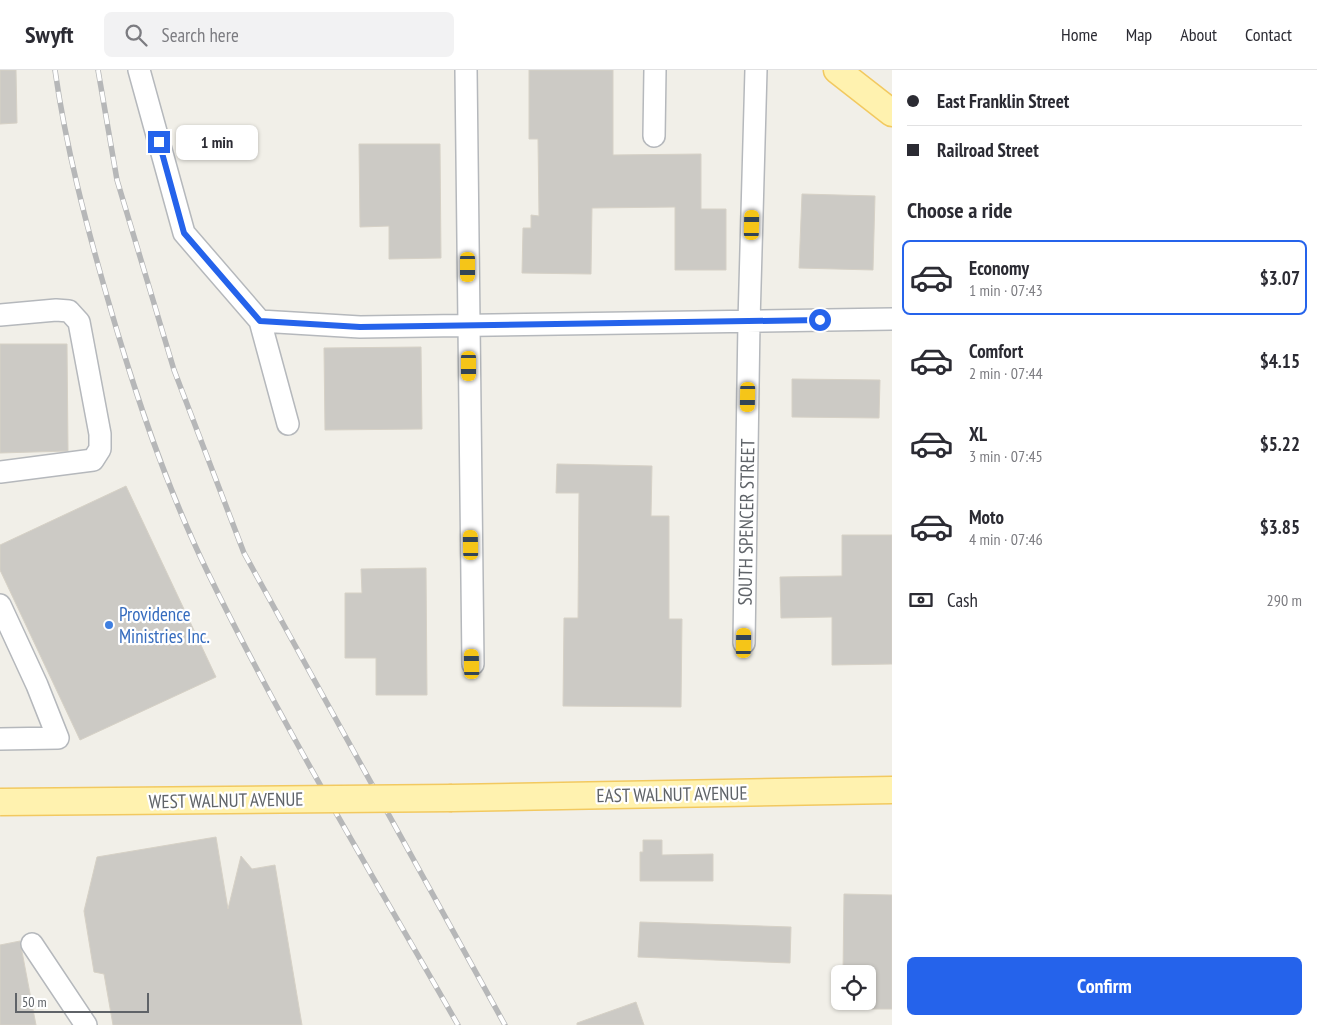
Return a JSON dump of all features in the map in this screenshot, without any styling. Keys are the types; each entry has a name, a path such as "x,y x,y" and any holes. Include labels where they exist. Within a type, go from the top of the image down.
{"main road":[{"path":"837,70 892,114"},
{"name":"EAST WALNUT AVENUE","path":"452,798 892,790"},
{"name":"WEST WALNUT AVENUE","path":"0,802 452,798"}],"street":[{"path":"139,70 184,233 260,321 288,424"},
{"path":"466,70 472,664"},
{"path":"654,136 655,70"},
{"name":"SOUTH SPENCER STREET","path":"744,643 749,322 756,70"},
{"path":"0,315 63,310 69,311 79,322 100,434 100,449 93,460 0,472"},
{"path":"260,321 360,327 892,319"},
{"path":"0,605 37,685 58,738 0,739"},
{"path":"32,944 86,1025"}],"building":[{"path":"0,70 16,70 17,123 0,124"},
{"path":"529,70 613,70 613,155 701,154 701,209 726,209 726,270 675,270 675,207 592,208 591,274 522,273 523,228 531,228 531,215 539,216 538,139 529,139"},
{"path":"359,144 440,144 441,258 389,259 389,226 360,227"},
{"path":"802,194 875,196 873,270 799,268"},
{"path":"0,344 67,344 68,451 0,453"},
{"path":"421,347 422,429 325,430 324,348"},
{"path":"792,379 880,380 879,418 792,417"},
{"path":"557,464 652,466 651,516 669,516 669,619 682,619 681,707 563,706 564,618 578,618 579,493 556,493"},
{"path":"126,486 216,677 80,740 0,570 0,545"},
{"path":"842,535 892,535 892,664 832,665 832,617 781,618 780,577 842,576"},
{"path":"426,568 427,695 376,695 376,658 345,658 345,593 362,593 361,569"},
{"path":"216,837 228,909 241,856 252,869 275,865 302,1025 113,1025 104,974 94,972 84,911 97,857"},
{"path":"643,840 662,840 662,855 713,854 713,881 640,881 640,852 643,852"},
{"path":"844,894 892,895 892,1009 876,1009 876,965 843,965"},
{"path":"640,922 791,927 790,963 638,957"},
{"path":"20,941 36,1025 0,1025 0,945"},
{"path":"636,1002 644,1025 577,1025 577,1023"}],"railway":[{"path":"55,70 84,214 118,335 152,440 193,542 298,746 458,1025"},
{"path":"98,70 117,180 174,370 244,553 505,1025"}],"place":[{"name":"Providence Ministries Inc.","path":"109,625"}],"route":[{"path":"159,142 184,233 260,321 360,327 820,320"}]}
